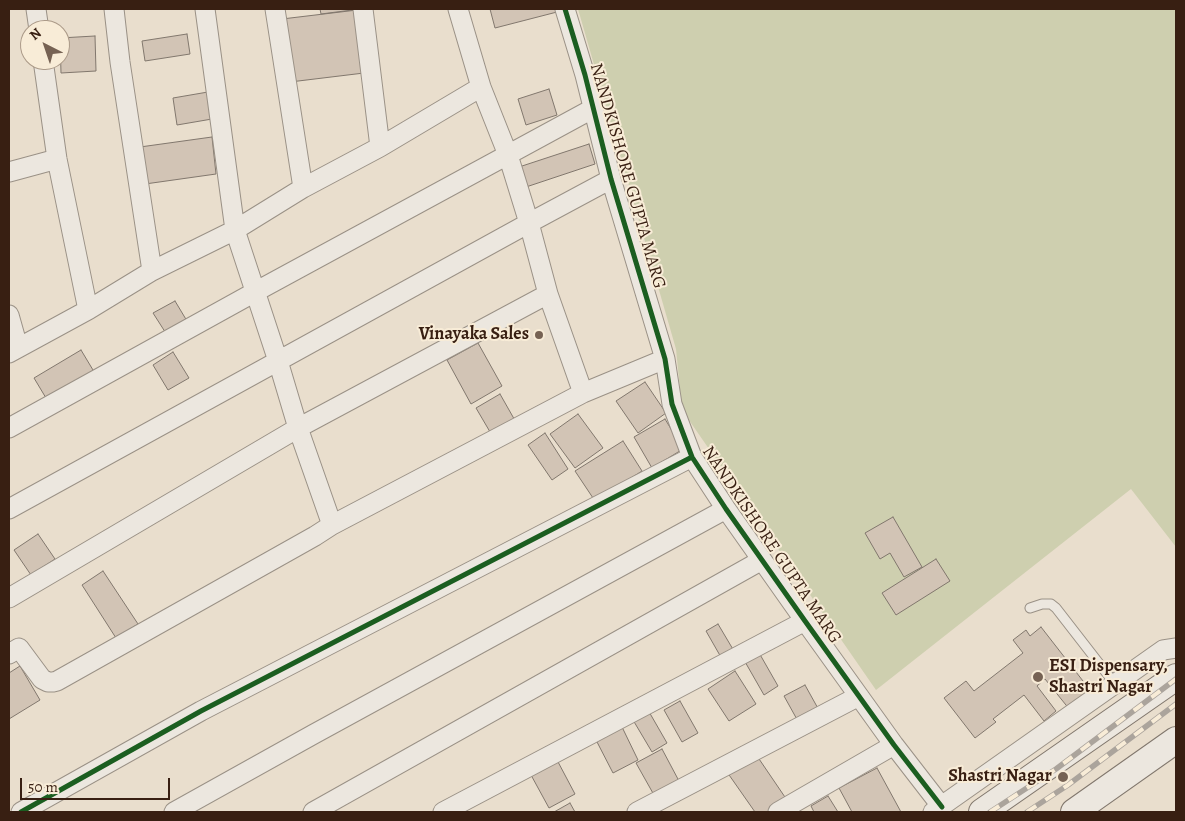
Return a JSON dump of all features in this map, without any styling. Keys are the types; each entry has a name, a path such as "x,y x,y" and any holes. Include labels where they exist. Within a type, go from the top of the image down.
{"main road":[{"path":"982,812 1176,677"},
{"path":"1074,812 1176,740"}],"street":[{"path":"114,9 120,62 152,272"},
{"path":"205,9 235,230 298,428 332,525"},
{"path":"275,9 303,188"},
{"path":"363,9 380,147"},
{"path":"458,9 481,87 508,155 548,294 583,392"},
{"name":"NANDKISHORE GUPTA MARG","path":"565,9 594,108 611,179 666,359 672,404 692,457 726,509 894,745 937,809"},
{"path":"44,70 57,159 88,310"},
{"path":"9,315 14,350 88,310 152,272 235,230 303,188 380,147 481,87"},
{"path":"9,428 594,108"},
{"path":"9,172 57,159"},
{"path":"9,510 611,179"},
{"path":"9,598 298,428 548,294"},
{"path":"12,646 42,679 48,682 57,681 332,525 583,392 666,359"},
{"path":"21,812 201,711 692,457"},
{"path":"174,812 726,509"},
{"path":"313,812 762,560"},
{"path":"443,812 805,621"},
{"path":"937,809 1164,650 1176,648"},
{"path":"638,812 859,696"},
{"path":"778,812 894,745"}],"lane":[{"path":"1030,608 1042,604 1051,604 1056,608 1116,684"}],"green space":[{"path":"578,9 1176,9 1176,547 1131,489 876,690 682,410 676,349"}],"building":[{"path":"320,9 360,9 321,14"},
{"path":"490,9 556,9 557,12 495,28"},
{"path":"357,10 364,73 290,82 282,19"},
{"path":"187,34 190,54 145,61 142,41"},
{"path":"95,36 96,71 61,73 61,70 70,70 70,37"},
{"path":"549,89 557,115 526,125 518,99"},
{"path":"208,92 212,119 177,125 173,98"},
{"path":"212,137 216,174 145,184 140,147"},
{"path":"589,144 595,164 526,187 519,167"},
{"path":"175,301 190,326 169,338 153,313"},
{"path":"478,343 502,386 471,404 447,360"},
{"path":"81,350 96,375 49,403 34,378"},
{"path":"173,352 189,378 168,390 153,365"},
{"path":"645,382 666,413 638,433 616,401"},
{"path":"500,394 517,424 493,437 476,408"},
{"path":"578,414 603,448 575,468 550,434"},
{"path":"665,419 683,449 652,468 634,437"},
{"path":"545,433 568,469 552,480 528,445"},
{"path":"623,441 642,471 595,501 575,471"},
{"path":"893,517 922,567 904,577 890,553 880,559 865,533"},
{"path":"38,534 55,559 31,575 14,550"},
{"path":"936,559 950,581 896,615 882,593"},
{"path":"103,571 138,624 116,638 82,585"},
{"path":"718,624 734,651 722,659 706,631"},
{"path":"1041,627 1090,690 1076,701 1070,710 1045,679 1037,686 1056,711 1044,721 1024,695 993,719 996,722 975,738 944,698 966,681 974,691 1023,653 1013,640 1026,630 1030,636"},
{"path":"758,651 778,686 764,695 744,660"},
{"path":"20,666 40,700 9,719 9,673"},
{"path":"735,671 756,704 729,721 708,689"},
{"path":"805,685 820,712 799,723 784,696"},
{"path":"680,701 698,733 682,742 664,710"},
{"path":"648,710 667,743 652,752 633,720"},
{"path":"622,727 638,760 613,773 596,740"},
{"path":"662,749 679,781 654,795 636,763"},
{"path":"755,753 789,803 774,812 755,812 727,772"},
{"path":"557,760 575,794 549,808 531,775"},
{"path":"877,768 901,812 852,812 839,788"},
{"path":"828,796 838,812 814,812 811,806"},
{"path":"570,803 575,812 554,812"}],"railway":[{"path":"990,812 1056,769 1176,679"},
{"path":"1027,812 1068,785 1176,704"}],"cycle path":[{"path":"565,9 585,75 611,179 665,359 672,404 692,457 726,509 805,621 894,745 942,807"},
{"path":"21,812 201,711 692,457"}],"place":[{"name":"Vinayaka Sales","path":"539,335"},
{"name":"ESI Dispensary, Shastri Nagar","path":"1038,677"},
{"name":"Shastri Nagar","path":"1063,777"}]}
